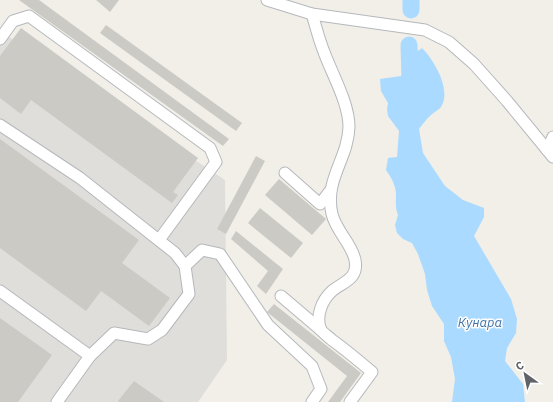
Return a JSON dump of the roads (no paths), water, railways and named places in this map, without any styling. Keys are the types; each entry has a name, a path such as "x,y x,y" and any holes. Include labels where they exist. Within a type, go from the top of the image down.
{"street":[{"path":"267,0 312,14 425,30 449,42 474,64 550,153"},
{"path":"285,173 320,204 330,191 345,151 349,126 345,105 323,50 312,14"},
{"path":"0,39 13,21 29,16 210,148 216,162 159,240"},
{"path":"0,125 80,178 175,253 185,266 189,294 162,330 148,339 114,333 90,356 60,401"},
{"path":"550,153 553,137"},
{"path":"321,330 318,317 321,305 331,292 350,279 355,271 355,260 332,214 330,191"},
{"path":"185,266 202,250 220,254 268,325 312,366 321,389 312,402"},
{"path":"0,291 90,356"},
{"path":"281,296 372,372 350,402"}],"water":[{"name":"Кунара","path":"422,48 436,67 443,84 444,92 444,100 441,107 428,118 419,129 423,153 445,186 463,200 484,208 484,217 474,236 511,299 517,319 516,333 507,348 505,361 523,384 525,402 452,402 455,379 451,357 444,341 444,324 432,306 427,290 425,274 418,254 412,243 403,239 397,233 395,225 398,215 396,207 396,193 386,170 388,158 397,157 399,131 388,116 388,103 381,91 380,79 401,76 406,68 408,58"}],"waterway":[{"name":"Кунара","path":"411,0 411,10"},
{"name":"Кунара","path":"409,45 410,79"}]}
